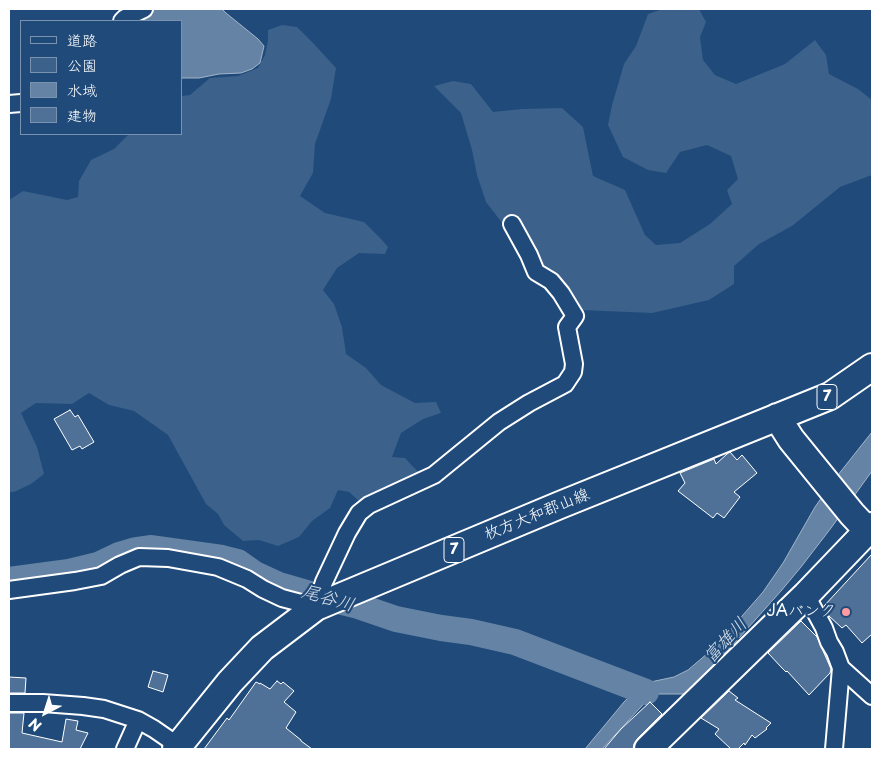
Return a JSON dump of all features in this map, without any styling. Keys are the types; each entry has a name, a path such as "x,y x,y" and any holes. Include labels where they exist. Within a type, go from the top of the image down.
{"main road":[{"name":"枚方大和郡山線","path":"180,748 230,682 262,648 316,607 830,396 872,367"},
{"path":"648,749 806,595 864,524 791,439 777,417"}],"street":[{"path":"123,20 144,9"},
{"path":"9,590 100,576 139,557 168,558 218,568 247,578 263,589 282,598 316,607 324,582 359,513 369,505 434,475 499,422 529,402 565,384 573,372 574,364 567,327 575,316 561,293 550,281 536,272 512,224"},
{"path":"806,595 824,628 841,668 834,749"},
{"path":"841,668 872,696"},
{"path":"9,703 44,703 104,709 138,720 180,748"},
{"path":"125,749 138,720"}],"green space":[{"path":"663,9 699,9 706,22 700,37 703,60 715,75 736,84 785,64 815,40 826,55 829,74 858,89 872,100 872,175 840,187 792,226 759,244 734,266 734,284 709,300 652,313 580,310 540,269 528,239 503,224 486,202 461,113 434,86 453,81 471,84 493,112 562,108 583,127 593,176 625,190 645,235 656,245 680,243 710,224 732,204 727,190 738,179 731,156 707,145 680,152 666,173 648,170 623,157 608,125 624,64 636,46 648,14"},
{"path":"282,25 297,27 336,68 331,99 315,144 313,173 300,196 325,213 364,222 388,247 385,254 359,253 337,268 323,290 334,304 342,327 346,354 366,368 381,385 415,403 436,402 441,413 423,419 401,433 392,457 405,458 421,475 360,502 349,492 338,490 330,508 312,521 299,537 278,546 259,540 243,541 224,525 218,514 206,504 168,435 134,411 109,405 89,393 72,404 36,403 21,413 37,447 44,474 31,484 14,492 9,492 9,200 23,191 67,200 78,197 79,181 91,160 114,149 128,135 182,135 182,96 190,95 210,78 238,76 258,68 265,55 268,30"}],"water":[{"path":"150,9 222,9 264,46 260,63 252,69 241,73 182,78 182,20 130,20"},
{"name":"富雄川","path":"872,432 872,471 801,567 689,694 653,694 602,749 585,749 641,684 674,677 688,670 715,647 763,592 783,563 815,507"}],"building":[{"path":"70,410 75,417 78,415 94,442 82,449 80,446 72,450 54,419"},
{"path":"730,452 737,460 742,455 757,473 734,492 740,497 724,518 717,513 713,518 678,491 685,483 680,473 714,459 716,464"},
{"path":"872,554 872,634 862,643 846,625 842,628 829,616 824,606"},
{"path":"801,621 817,637 831,669 830,673 809,695 768,653"},
{"path":"153,671 168,675 163,692 148,687"},
{"path":"9,677 26,678 25,693 9,693"},
{"path":"277,681 281,684 283,682 294,691 284,702 296,712 286,728 312,749 204,749 227,718 229,720 256,682 270,689"},
{"path":"729,691 738,698 735,700 771,723 767,729 755,738 752,735 745,745 744,743 738,749 731,749 715,734 719,729 701,718"},
{"path":"650,702 662,714 638,738 633,749 604,749 621,729"},
{"path":"9,713 24,713 22,733 62,742 66,719 78,721 76,730 88,733 80,749 9,749"}],"waterway":[{"name":"尾谷川","path":"9,580 69,572 98,565 119,555 150,548 222,558 238,562 255,574 279,585 355,605 396,619 515,642 646,692"}],"place":[{"name":"JAバンク","path":"846,612"}]}
